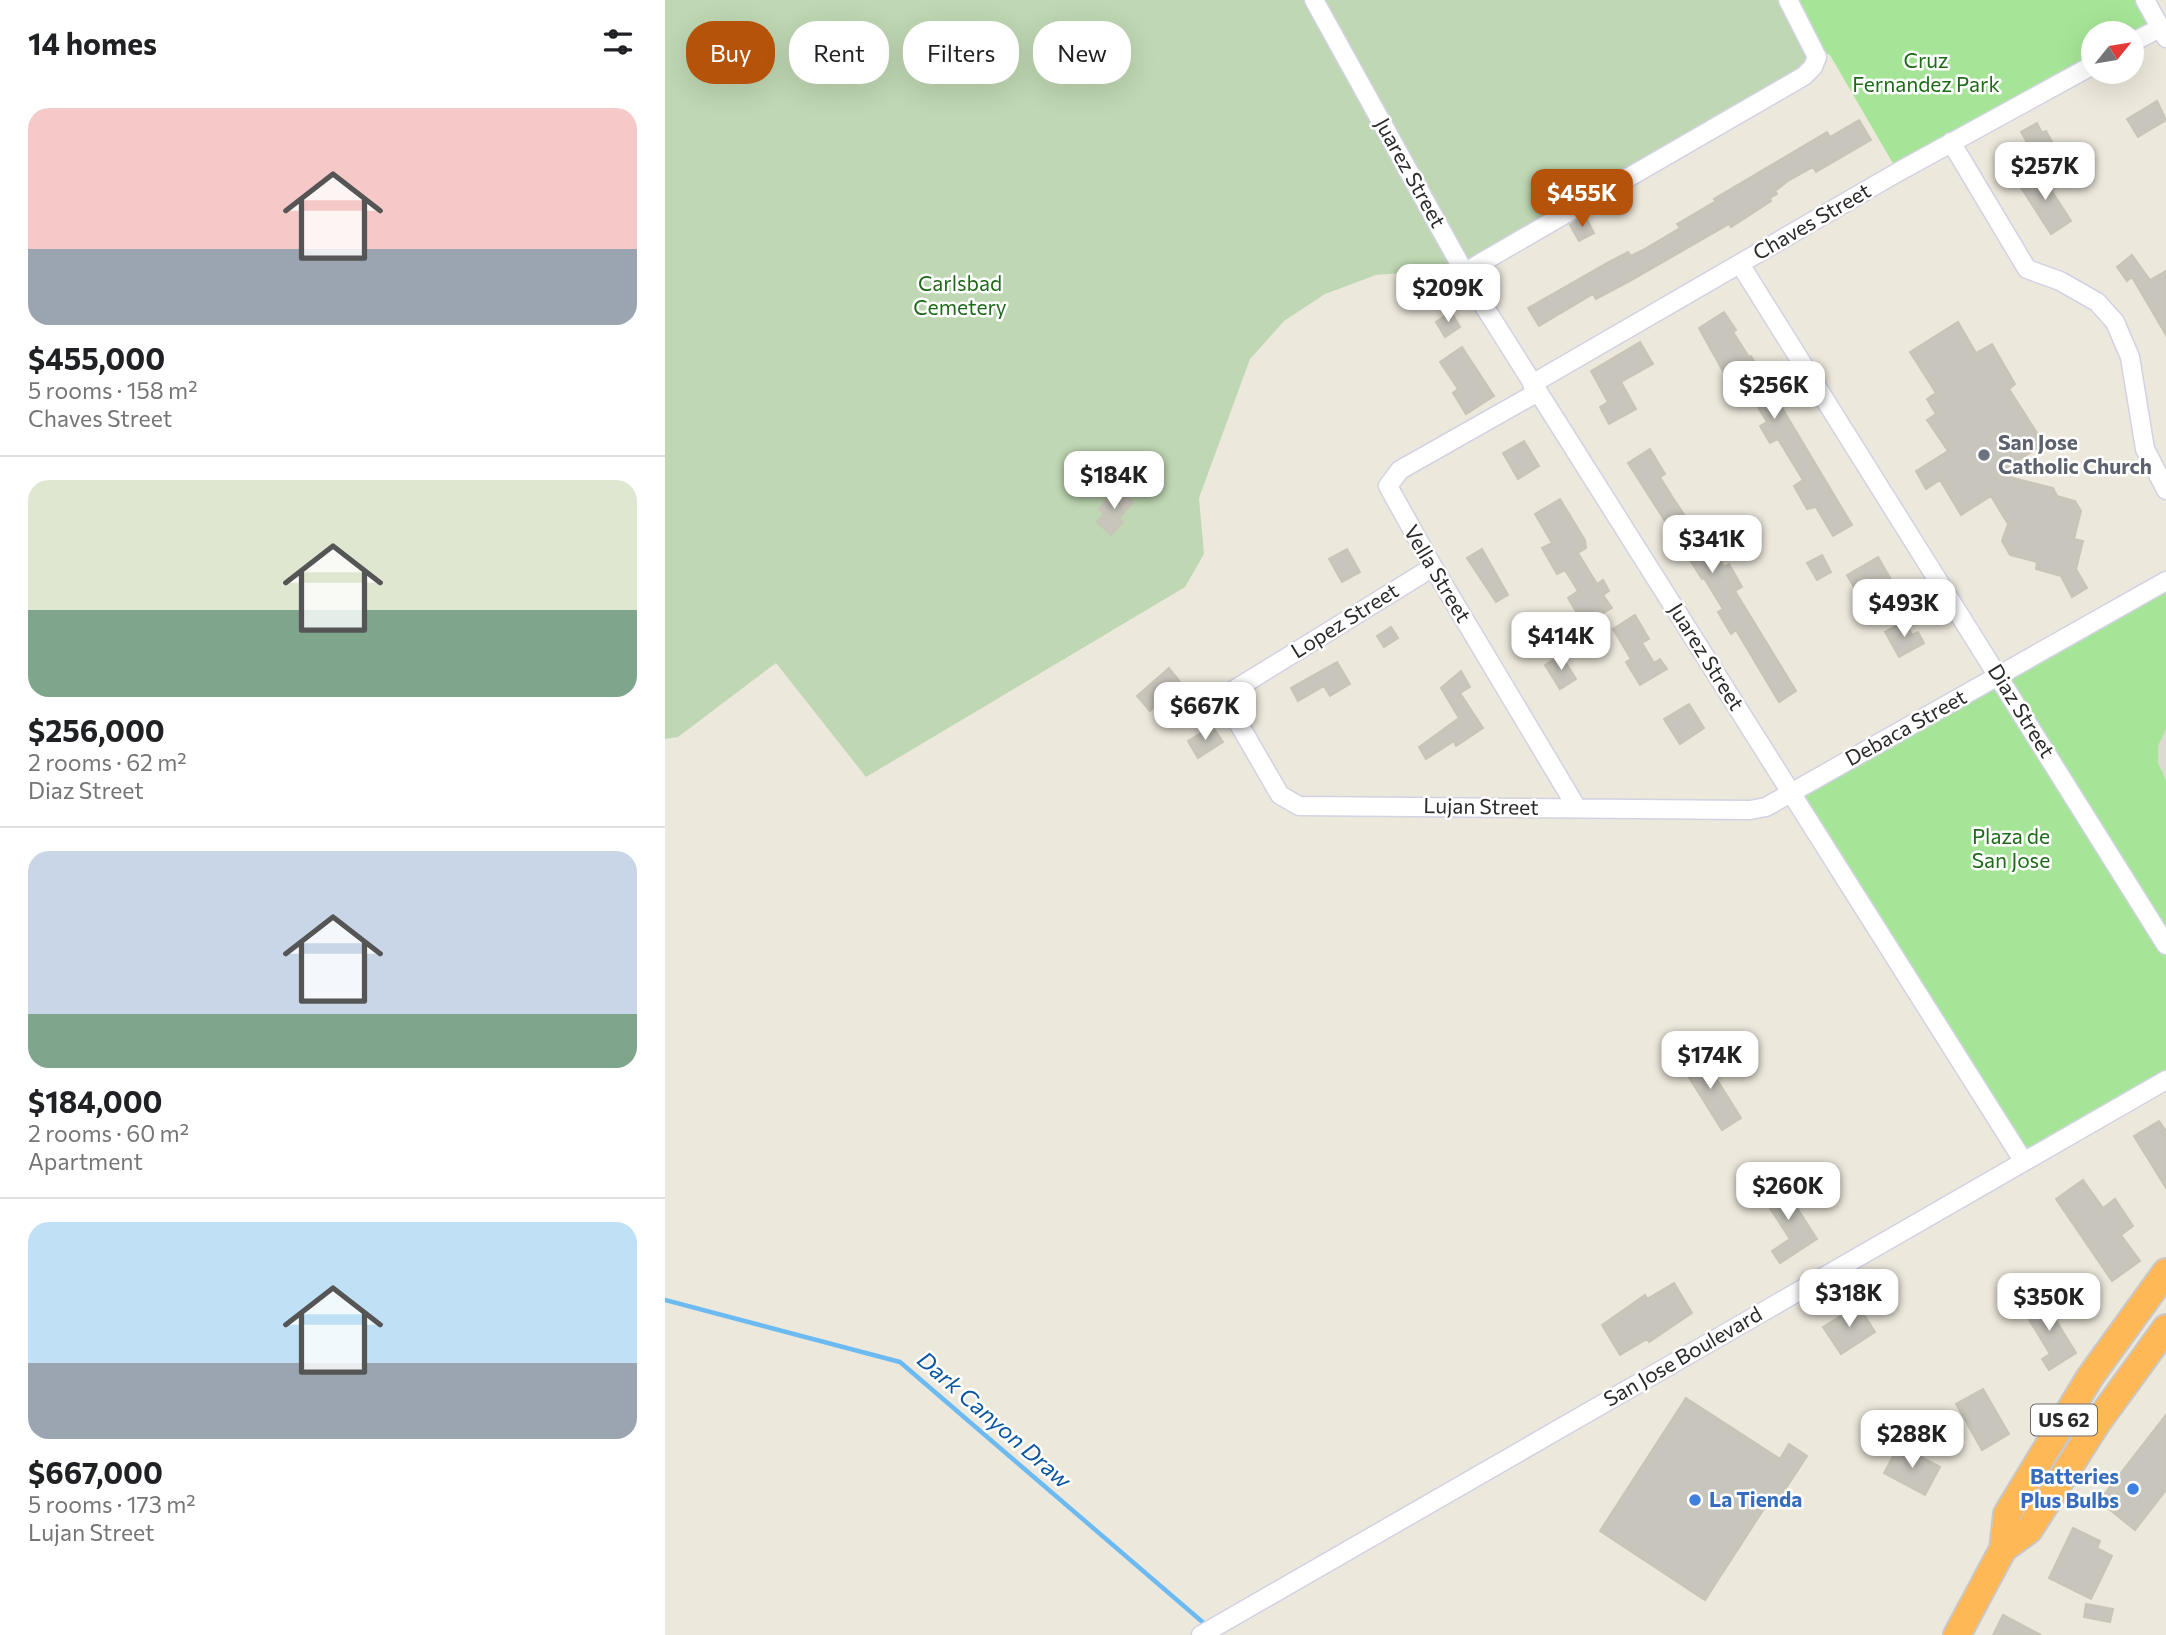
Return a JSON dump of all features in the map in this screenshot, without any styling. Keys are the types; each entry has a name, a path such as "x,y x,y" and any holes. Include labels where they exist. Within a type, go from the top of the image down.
{"highway":[{"name":"US 62","path":"1957,1635 2003,1549 2007,1514 2090,1377 2155,1296 2166,1272"},
{"name":"US 62","path":"2003,1549 2029,1530 2091,1433 2162,1338"}],"street":[{"name":"Juarez Street","path":"1314,0 1465,272 1535,388 2024,1162"},
{"path":"1465,272 1804,76 1813,67 1817,57 1788,0"},
{"path":"2144,39 2163,33 2145,0"},
{"name":"Chaves Street","path":"1389,481 1400,470 1740,264 1951,142 2081,72"},
{"path":"1951,142 2027,269 2075,289 2097,302 2110,315 2126,344 2138,392 2145,449 2166,490"},
{"name":"Diaz Street","path":"1740,264 2166,945"},
{"name":"Vella Street","path":"1389,481 1389,493 1577,808"},
{"name":"Lopez Street","path":"1226,700 1234,690 1433,567"},
{"name":"Debaca Street","path":"1792,793 2166,581"},
{"name":"Lujan Street","path":"1226,700 1231,715 1273,783 1288,802 1299,806 1750,810 1766,807 1792,793"},
{"name":"San Jose Boulevard","path":"1201,1635 2166,1080"}],"green space":[{"name":"Carlsbad Cemetery","path":"665,0 1788,0 1817,57 1780,87 1448,281 1414,272 1376,275 1325,294 1284,321 1250,359 1199,498 1204,554 1185,587 866,777 776,663 678,737 665,739"},
{"name":"Cruz Fernandez Park","path":"1788,0 2145,0 2160,28 2144,31 2144,21 2081,21 2081,72 1898,172 1830,55 1814,49"},
{"name":"Plaza de San Jose","path":"2166,581 2166,1080 2024,1162 1792,793"}],"shaded area":[{"path":"2166,729 2166,780 2158,763 2158,746"}],"building":[{"path":"2157,101 2166,120 2138,137 2127,119"},
{"path":"1859,120 1871,140 1816,172 1813,167 1788,181 1775,191 1777,194 1770,198 1771,201 1731,227 1729,224 1596,299 1593,294 1539,326 1528,308 1628,252 1631,256 1643,250 1680,228 1677,224 1716,201 1714,199 1827,132 1830,137"},
{"path":"2037,123 2042,133 2046,131 2055,147 2036,158 2021,132"},
{"path":"2039,171 2071,221 2051,234 2018,183"},
{"path":"1585,216 1594,233 1579,241 1570,225"},
{"path":"2132,255 2150,280 2166,271 2166,335 2132,277 2127,281 2117,267"},
{"path":"1451,312 1460,327 1445,337 1436,322"},
{"path":"1724,312 1736,330 1733,332 1749,357 1751,356 1852,525 1833,536 1816,507 1807,509 1794,486 1803,480 1778,439 1770,443 1760,426 1767,422 1739,376 1729,382 1699,328"},
{"name":"San Jose Catholic Church","path":"1958,322 1976,353 1992,344 2015,384 2009,389 2044,444 1997,474 2053,488 2057,496 2075,501 2081,511 2074,539 2083,541 2076,569 2087,588 2072,597 2061,576 2036,569 2037,562 2010,555 2002,541 2008,524 1991,496 1961,515 1940,480 1926,489 1916,471 1948,451 1927,420 1936,414 1927,399 1936,393 1910,352"},
{"path":"1640,342 1653,364 1621,382 1636,409 1609,424 1600,407 1608,402 1591,371"},
{"path":"1462,347 1494,396 1466,414 1453,393 1458,389 1440,362"},
{"path":"1524,441 1539,466 1518,479 1503,453"},
{"path":"1650,449 1665,474 1660,477 1708,550 1713,547 1724,567 1729,564 1742,587 1735,591 1796,691 1779,702 1736,630 1731,634 1718,612 1723,609 1628,463"},
{"path":"1118,489 1133,502 1119,518 1123,522 1111,535 1097,522 1104,514 1099,509"},
{"path":"1560,499 1585,540 1586,548 1578,553 1597,584 1603,580 1609,591 1603,595 1612,608 1595,618 1590,611 1580,618 1568,598 1578,591 1565,570 1557,574 1542,548 1552,543 1535,514"},
{"path":"1347,549 1360,572 1342,582 1329,559"},
{"path":"1482,549 1508,595 1496,602 1467,558"},
{"path":"1822,555 1831,572 1817,580 1807,563"},
{"path":"1878,557 1893,583 1862,601 1847,575"},
{"path":"1635,615 1649,639 1642,643 1654,663 1660,659 1667,669 1640,685 1626,662 1631,659 1613,629"},
{"path":"1905,621 1912,635 1918,632 1924,643 1899,657 1885,632"},
{"path":"1391,627 1398,638 1384,647 1377,636"},
{"path":"1561,655 1576,679 1560,689 1545,665"},
{"path":"1337,662 1350,684 1330,696 1324,686 1298,701 1291,688"},
{"path":"1169,668 1181,683 1150,711 1137,696"},
{"path":"1461,671 1470,687 1460,693 1483,728 1456,746 1454,741 1426,759 1419,747 1459,718 1441,688"},
{"path":"1689,704 1704,728 1680,744 1664,719"},
{"path":"1212,726 1223,742 1198,758 1188,741"},
{"path":"1699,1051 1741,1118 1722,1130 1680,1063"},
{"path":"2159,1121 2166,1131 2166,1188 2134,1136"},
{"path":"1779,1180 1817,1239 1780,1263 1772,1251 1790,1239 1760,1193"},
{"path":"2083,1180 2103,1208 2115,1199 2133,1226 2121,1235 2140,1261 2112,1281 2056,1199"},
{"path":"1674,1283 1692,1313 1649,1342 1647,1339 1620,1355 1602,1325 1645,1295 1647,1299"},
{"path":"2041,1296 2076,1353 2049,1370 2042,1359 2050,1354 2022,1308"},
{"path":"1858,1305 1875,1332 1841,1354 1823,1327"},
{"path":"1983,1389 2009,1434 1982,1450 1956,1404"},
{"name":"La Tienda","path":"1686,1398 1780,1459 1789,1444 1807,1456 1777,1502 1771,1498 1705,1600 1600,1531"},
{"path":"2166,1415 2166,1490 2135,1530 2099,1501"},
{"path":"1899,1445 1940,1467 1925,1495 1884,1473"},
{"path":"2073,1528 2100,1541 2097,1548 2112,1556 2091,1599 2049,1578"},
{"path":"2086,1604 2113,1609 2110,1622 2084,1617"},
{"path":"2003,1615 2041,1635 1993,1635"}],"waterway":[{"name":"Dark Canyon Draw","path":"665,1300 900,1362 1206,1625"}],"place":[{"name":"San Jose Catholic Church","path":"1984,455"},
{"name":"Batteries Plus Bulbs","path":"2133,1489"},
{"name":"La Tienda","path":"1695,1500"}]}
